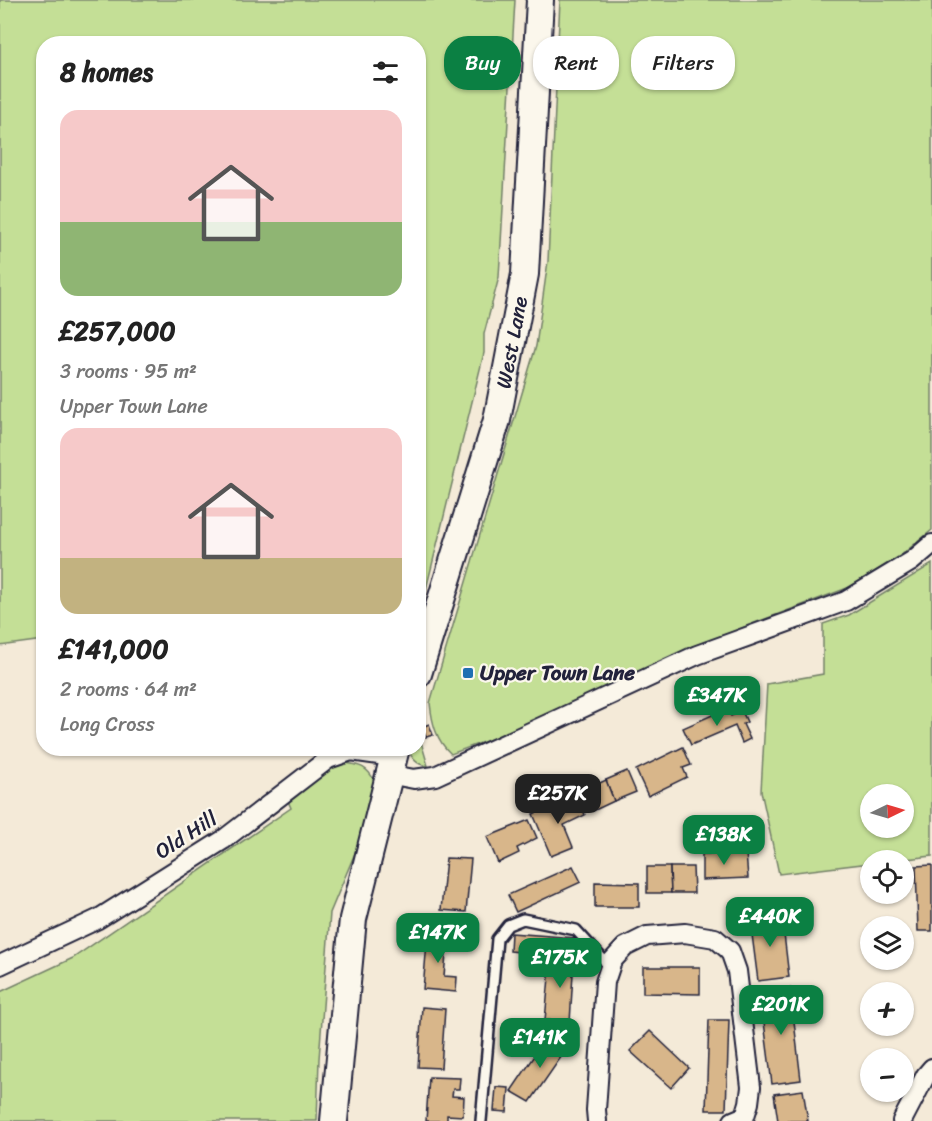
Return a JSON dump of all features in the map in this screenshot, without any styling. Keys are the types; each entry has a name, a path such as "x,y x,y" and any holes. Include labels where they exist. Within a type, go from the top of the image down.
{"street":[{"name":"West Lane","path":"426,648 497,420 525,274 540,0"},
{"path":"334,1121 353,919 392,760 414,779 435,776 697,655 846,601 912,561 932,544"},
{"name":"Old Hill","path":"0,965 98,919 223,840 328,759 337,756"},
{"name":"Old Hill","path":"374,756 392,760"},
{"path":"597,1121 605,982 612,961 625,947 647,936 684,933 715,938 730,951 737,971 751,1087 745,1116 733,1121"},
{"path":"902,1121 932,1068"}],"lane":[{"path":"481,1121 497,939 508,925 524,919 576,930 610,967"}],"green space":[{"path":"0,0 515,0 513,36 444,36 444,90 510,90 499,277 484,334 484,353 426,589 426,36 36,36 36,641 0,646"},
{"path":"560,0 932,0 932,530 900,556 850,587 687,650 523,727 451,754 436,731 430,703 536,346 548,261 556,90 619,90 619,36 558,36"},
{"path":"932,564 932,856 914,858 914,850 860,850 860,864 779,874 761,791 767,684 823,674 823,624 849,615"},
{"path":"411,756 425,756 428,766 421,764"},
{"path":"346,763 363,767 374,780 360,841 330,913 319,1059 317,1121 0,1121 0,992 73,958 291,808 288,801 327,770"}],"building":[{"path":"728,708 731,716 742,711 747,722 743,724 750,739 742,743 735,726 691,745 683,728"},
{"path":"429,724 433,735 426,737 426,725"},
{"path":"683,747 691,765 683,768 687,777 648,796 636,770"},
{"path":"627,771 636,792 614,801 606,780"},
{"path":"606,780 614,801 593,811 585,790"},
{"path":"578,798 585,815 564,825 573,847 551,856 533,814"},
{"path":"529,820 537,838 517,848 519,853 498,863 487,837"},
{"path":"746,853 748,878 702,880 702,854"},
{"path":"446,858 471,859 466,912 441,910"},
{"path":"932,865 932,931 918,931 916,866"},
{"path":"573,866 581,882 516,912 508,895"},
{"path":"647,867 670,867 671,893 647,893"},
{"path":"670,867 693,867 694,893 671,893"},
{"path":"595,882 639,883 639,907 595,907"},
{"path":"782,917 789,977 758,981 750,919"},
{"path":"428,931 448,932 444,976 457,977 456,992 423,989"},
{"path":"511,933 575,938 574,957 510,951"},
{"path":"551,956 574,958 570,1022 545,1020"},
{"path":"643,967 700,967 700,994 643,993"},
{"path":"790,988 801,1080 772,1084 760,991"},
{"path":"422,1007 445,1009 441,1068 418,1067"},
{"path":"709,1020 729,1020 726,1110 706,1110"},
{"path":"650,1031 689,1068 671,1088 630,1051"},
{"path":"549,1035 568,1047 530,1102 511,1091"},
{"path":"429,1077 460,1078 459,1089 453,1089 452,1096 464,1097 463,1116 447,1115 447,1121 426,1121"},
{"path":"496,1087 509,1088 507,1112 494,1111"},
{"path":"803,1090 808,1121 778,1121 774,1094"}],"place":[{"name":"Upper Town Lane","path":"468,673"}]}
